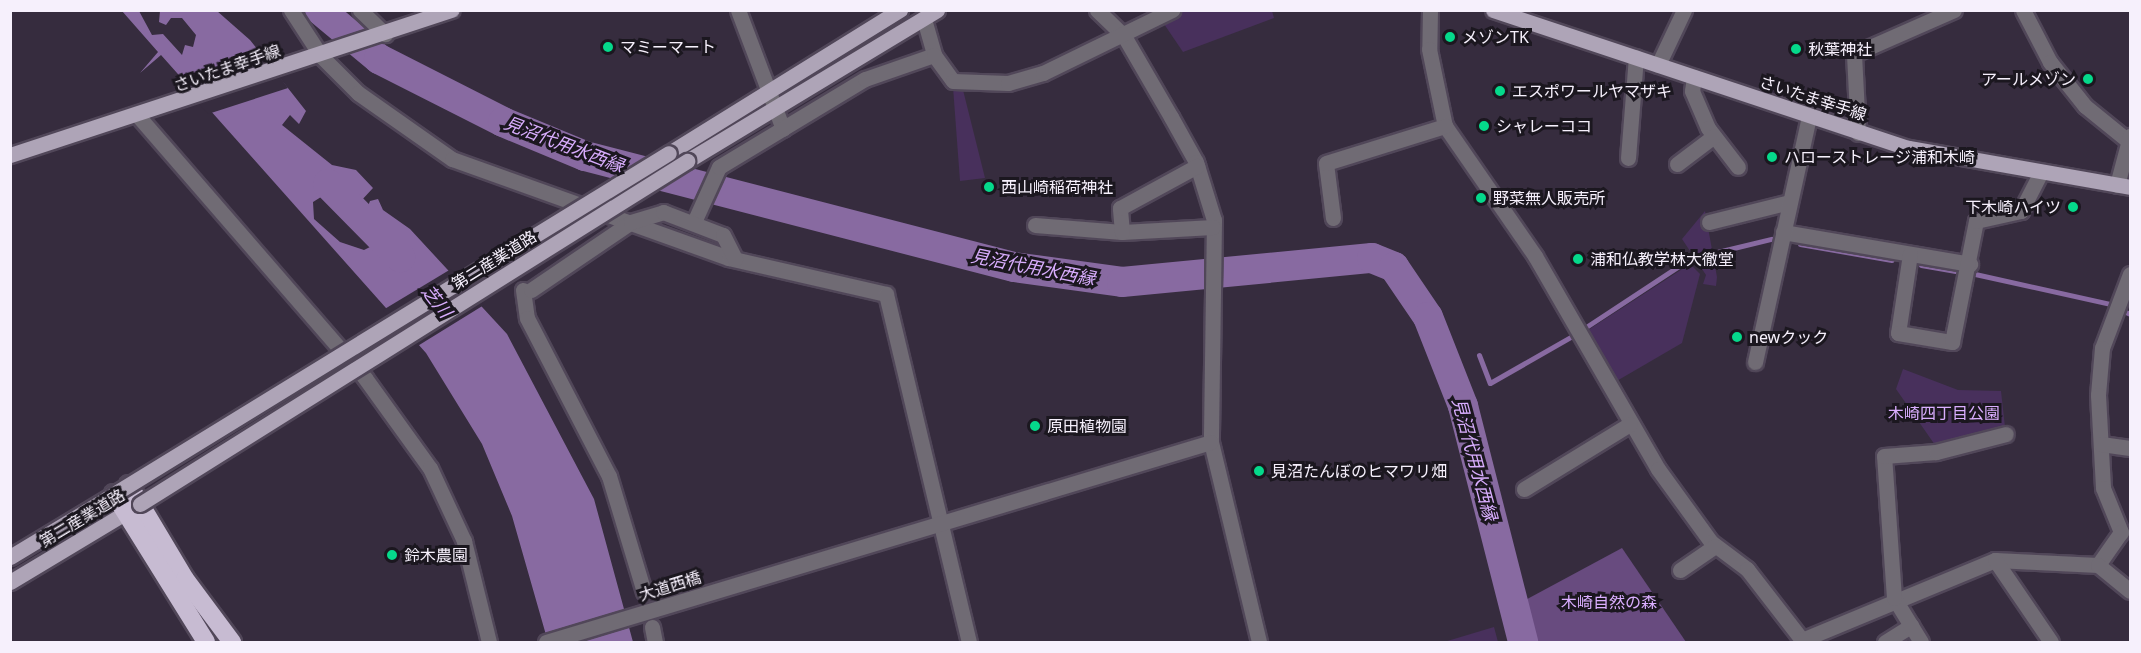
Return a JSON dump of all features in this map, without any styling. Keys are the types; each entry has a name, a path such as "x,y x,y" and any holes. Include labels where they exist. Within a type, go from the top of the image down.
{"highway":[{"path":"121,490 206,642"},
{"path":"133,509 232,642"}],"main road":[{"name":"さいたま幸手線","path":"10,155 139,117 452,10"},
{"name":"第二産業道路","path":"10,557 900,10"},
{"name":"さいたま幸手線","path":"1493,10 1858,133 1949,157 2124,186"},
{"name":"第二産業道路","path":"10,582 133,509 687,161 931,14"}],"street":[{"path":"291,10 321,56 375,108 437,151 486,173 735,259 886,294 969,642"},
{"path":"360,10 379,36"},
{"path":"738,10 767,93 783,129"},
{"path":"1097,10 1124,36 1197,166 1213,227 1215,286 1211,442 1258,642"},
{"path":"931,14 934,55 953,81 986,86 1043,72 1124,36 1173,10"},
{"path":"1430,10 1429,49 1445,126 1535,256 1629,424 1715,546 1747,569 1803,641 1894,598 1995,560 2098,565 2130,591"},
{"path":"1658,65 1684,10"},
{"path":"1858,133 1854,54 1954,10"},
{"path":"2023,10 2050,62 2085,106 2129,138 2124,186"},
{"path":"694,222 719,167 865,79 934,55"},
{"path":"1628,158 1636,57"},
{"path":"1694,77 1692,91 1714,136 1738,167"},
{"path":"139,117 365,378 430,468 464,541 489,642"},
{"path":"1755,362 1809,117"},
{"path":"1334,218 1326,163 1445,126"},
{"path":"1677,164 1714,136"},
{"path":"1122,232 1120,208 1197,166"},
{"path":"1910,254 1898,333 1952,342 1970,264 1976,221 2021,212 2041,172"},
{"path":"1709,222 1790,202"},
{"path":"644,592 609,476 527,318 527,290 631,222 663,213 694,222 727,237 735,259"},
{"path":"1035,225 1122,232 1213,227"},
{"path":"1783,232 1970,264"},
{"path":"2098,565 2121,532 2103,488 2100,444 2102,348 2130,274"},
{"path":"1524,489 1629,424"},
{"path":"1921,642 1894,598 1884,456 1936,452 2006,434"},
{"name":"大道西橋","path":"546,642 1211,442"},
{"path":"2100,444 2130,448"},
{"path":"1680,570 1715,546"},
{"path":"1995,560 2051,642"},
{"path":"652,627 655,642"},
{"path":"1885,642 1911,627"}],"green space":[{"path":"1182,10 1272,11 1274,18 1183,52 1162,21"},
{"path":"953,87 963,90 985,178 960,181"},
{"path":"1705,211 1717,277 1716,286 1703,284 1706,275 1682,239"},
{"path":"1690,264 1700,274 1682,343 1615,382 1585,332"},
{"name":"木崎四丁目公園","path":"1903,369 1958,390 2001,391 2005,427 1935,445 1896,389"},
{"name":"木崎自然の森","path":"1622,548 1686,642 1529,642 1520,603"},
{"path":"1494,627 1498,642 1444,642"}],"water":[{"path":"122,11 139,11 152,35 163,34 182,55 185,45 193,47 196,35 182,18 171,18 166,25 159,22 160,11 217,11 250,40 306,111 299,124 290,115 282,125 332,165 356,170 373,188 360,202 366,211 370,201 378,199 383,210 410,229 507,334 594,499 633,642 548,642 512,516 482,444 426,353 161,55 140,73 158,52","holes":["321,197 332,197 374,224 372,246 364,250 340,242 314,219 313,202"]}],"pier":[{"path":"264,55 288,88 208,114 181,83"},
{"path":"451,269 484,305 416,347 383,310"}],"waterway":[{"name":"見沼代用水西縁","path":"320,10 379,59 503,122 585,156 1014,267 1122,282 1372,258 1394,267 1428,317 1463,406 1523,642"},
{"name":"芝川","path":"328,184 400,257"},
{"path":"1713,253 1771,239"},
{"path":"1800,244 1892,260"},
{"path":"1583,329 1691,258"},
{"path":"1921,265 1955,271"},
{"path":"1975,274 2110,304"},
{"path":"2121,310 2130,314"},
{"path":"1479,355 1490,383 1574,335"}],"place":[{"name":"メゾンTK","path":"1450,37"},
{"name":"マミーマート","path":"608,47"},
{"name":"秋葉神社","path":"1796,49"},
{"name":"アールメゾン","path":"2088,79"},
{"name":"エスポワールヤマザキ","path":"1500,91"},
{"name":"シャレーココ","path":"1484,126"},
{"name":"ハローストレージ浦和木崎","path":"1772,157"},
{"name":"西山崎稲荷神社","path":"989,187"},
{"name":"野菜無人販売所","path":"1481,198"},
{"name":"下木崎ハイツ","path":"2073,207"},
{"name":"浦和仏教学林大徹堂","path":"1578,259"},
{"name":"newクック","path":"1737,337"},
{"name":"原田植物園","path":"1035,426"},
{"name":"見沼たんぼのヒマワリ畑","path":"1259,471"},
{"name":"鈴木農園","path":"392,555"}]}
